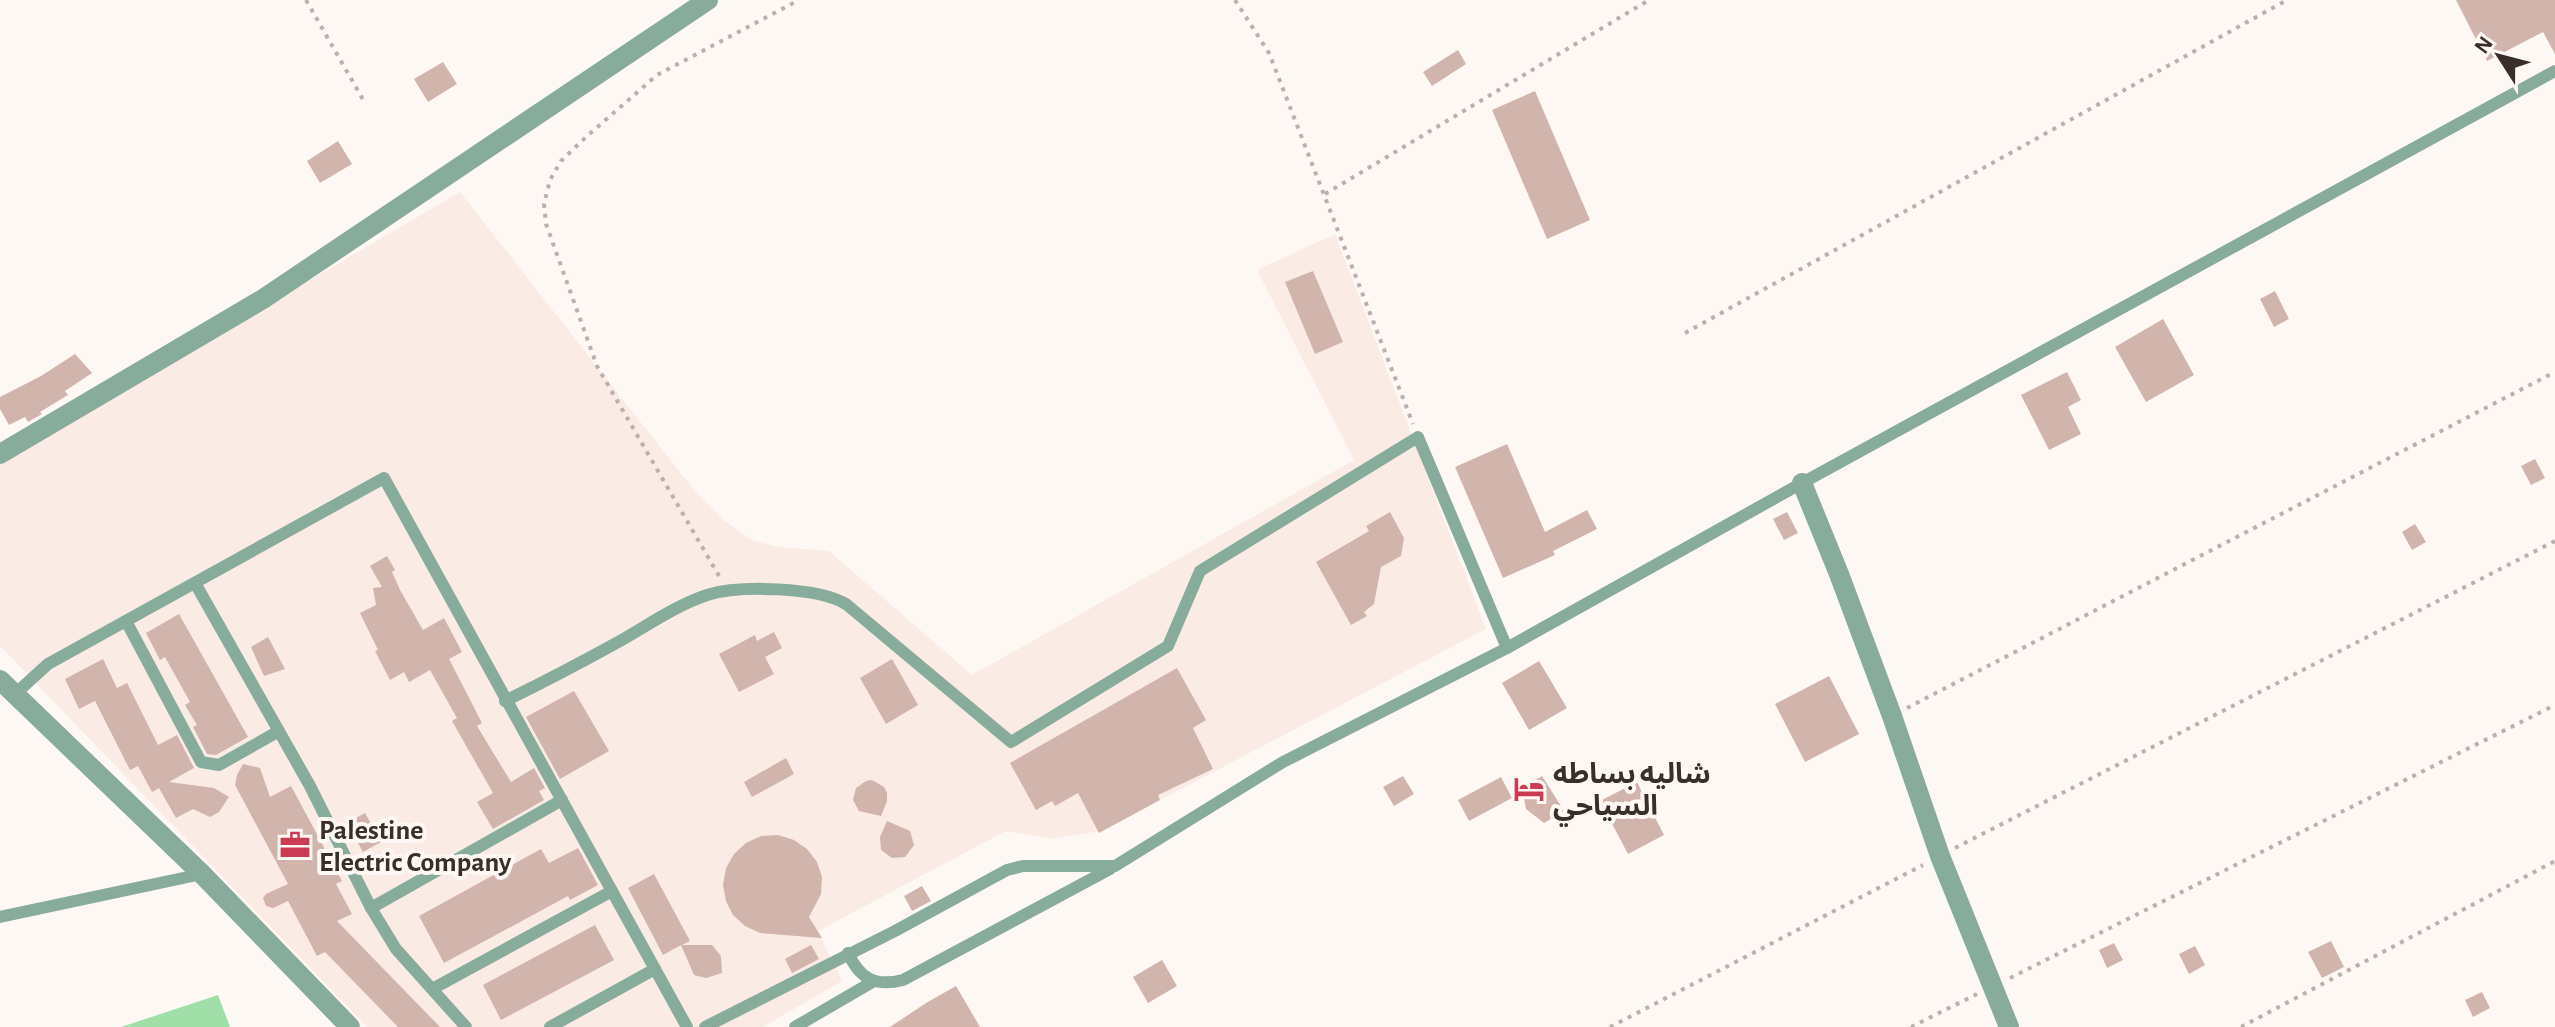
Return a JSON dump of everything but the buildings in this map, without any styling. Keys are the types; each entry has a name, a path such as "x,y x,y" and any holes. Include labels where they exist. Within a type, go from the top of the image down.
{"street":[{"path":"0,454 263,299 708,0"},
{"path":"1802,483 1892,716 1940,856 2009,1027"},
{"path":"5,693 202,874 350,1027"}],"lane":[{"path":"848,953 859,972 874,981 886,984 903,980 1115,866 1283,762 1507,648 2555,71"},
{"path":"505,701 691,601 728,591 805,591 836,598 1011,742 1168,646 1200,571 1418,437 1507,648"},
{"path":"5,693 48,664 384,478 687,1027"},
{"path":"195,583 310,786 371,908 396,949 466,1027"},
{"path":"126,621 201,762 219,765 279,731"},
{"path":"371,908 562,800"},
{"path":"705,1027 1007,870 1023,866 1115,866"},
{"path":"0,917 202,874"},
{"path":"434,988 612,891"},
{"path":"550,1027 655,969"},
{"path":"795,1027 874,981"}],"path":[{"path":"306,0 365,103"},
{"path":"728,591 597,366 546,224 544,204 550,180 561,161 657,75 799,0"},
{"path":"1235,0 1269,53 1418,437"},
{"path":"1325,194 1649,0"},
{"path":"1685,333 2287,0"},
{"path":"1892,716 2555,372"},
{"path":"1610,1027 2555,541"},
{"path":"1911,1027 2555,705"},
{"path":"2241,1027 2555,861"}],"shaded area":[{"path":"460,192 690,485 725,521 753,541 779,547 829,551 972,675 1354,460 1257,270 1335,234 1486,629 1101,831 1053,839 1006,831 818,931 842,981 763,1027 367,1027 0,646 0,462"}],"green space":[{"path":"218,995 230,1027 121,1027"}],"place":[{"name":"شاليه بساطه السياحي","path":"1529,789"},
{"name":"Palestine Electric Company","path":"295,845"}]}
